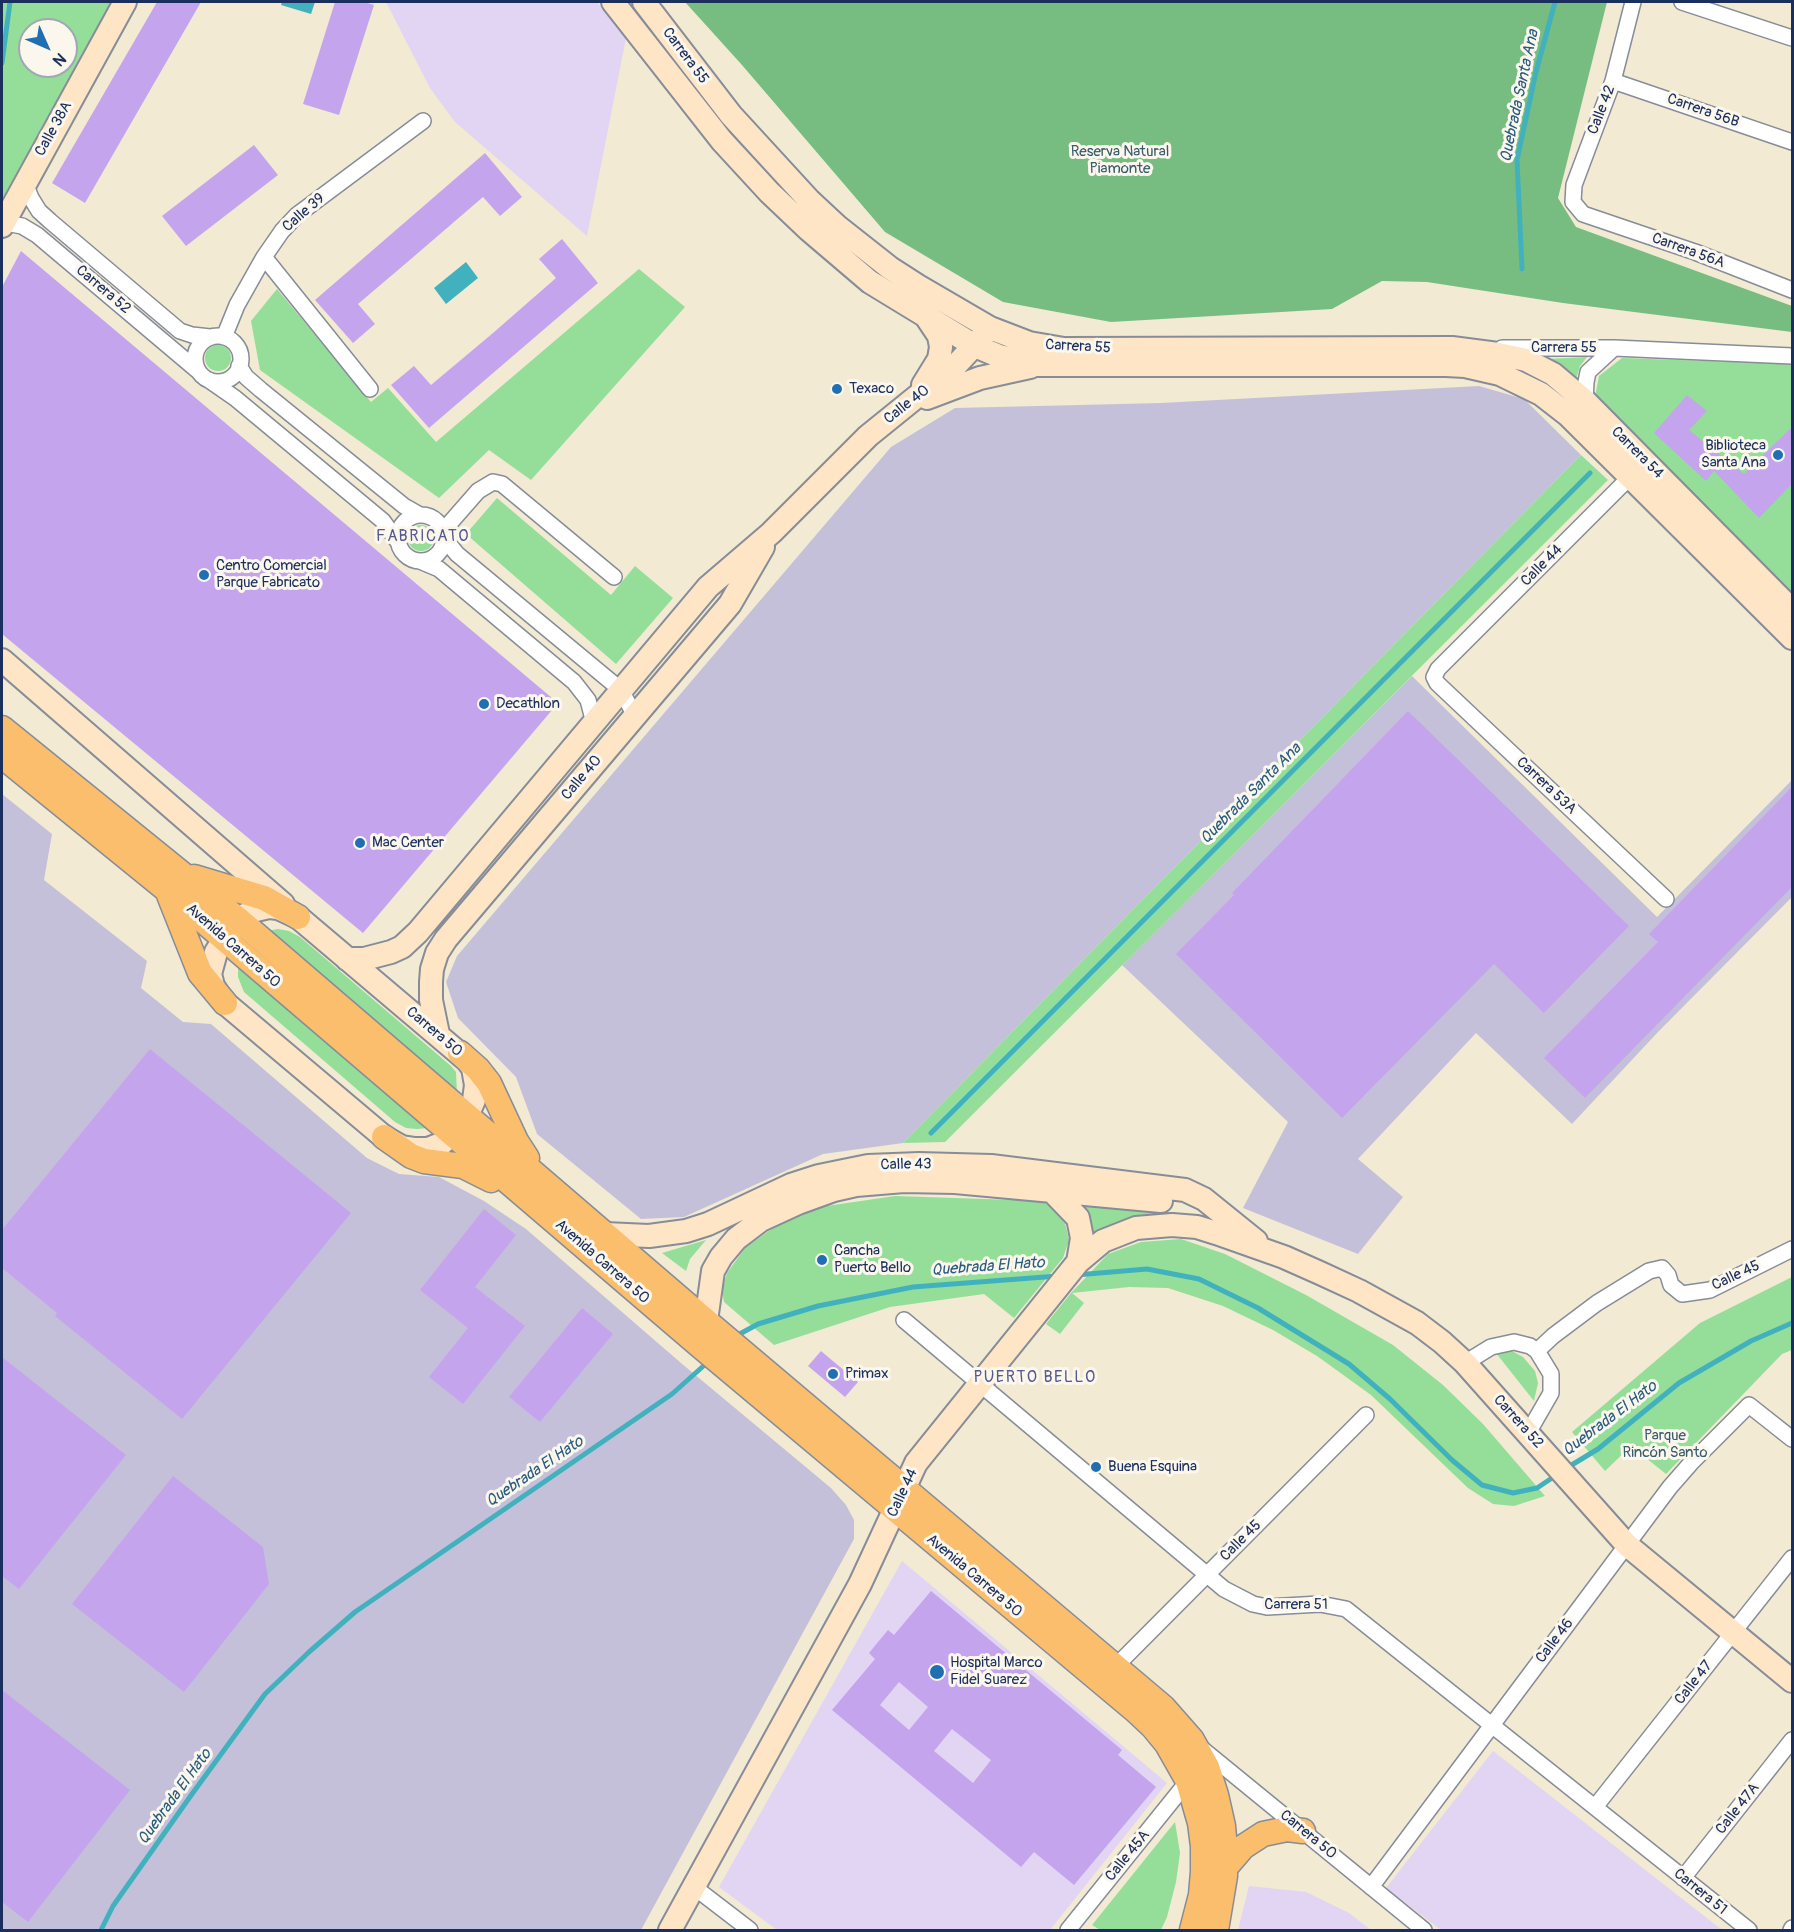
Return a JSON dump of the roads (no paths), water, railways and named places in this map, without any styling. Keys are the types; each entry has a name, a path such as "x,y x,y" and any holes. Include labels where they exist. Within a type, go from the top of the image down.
{"main road":[{"name":"Calle 38A","path":"2,226 125,2"},
{"name":"Carrera 55","path":"614,2 722,141 769,192 849,266 886,293 975,346 999,356 1039,365 1465,366"},
{"name":"Carrera 55","path":"644,2 731,116 809,200 838,227 890,268 990,328 1029,343 1065,349 1452,348"},
{"path":"903,408 932,374 939,359 941,347 939,336 926,317"},
{"name":"Calle 40","path":"347,959 364,959 391,952 402,947 418,932 708,586 771,533 852,451 957,364 990,328"},
{"name":"Carrera 54","path":"1452,348 1527,360 1554,375 1585,402 1638,469 1792,638"},
{"path":"903,408 980,378 1039,365"},
{"name":"Carrera 54","path":"1465,366 1500,374 1541,394 1638,469 1792,609"},
{"name":"Calle 40","path":"438,1034 431,1000 432,969 437,953 446,939 730,604 771,533"},
{"path":"2,660 297,917"},
{"name":"Avenida Carrera 50","path":"2,728 174,881 224,939 460,1125 706,1331"},
{"name":"Avenida Carrera 50","path":"2,756 174,881 239,920 460,1125"},
{"path":"225,1003 200,973 174,881 264,898 297,917"},
{"name":"Carrera 50","path":"269,908 278,908 297,917 438,1034 460,1053 472,1068 476,1085 474,1100 460,1125 441,1144 428,1149 402,1147 384,1137 225,1003 213,986 210,974 216,952 239,920 256,910 269,908"},
{"path":"460,1053 478,1069 489,1083 547,1199"},
{"path":"384,1137 411,1156 424,1161 464,1166 547,1199"},
{"name":"Calle 43","path":"605,1234 649,1236 686,1231 708,1224 791,1185 841,1171 894,1164 991,1166 1193,1192 1268,1251"},
{"name":"Calle 43","path":"706,1331 713,1272 721,1257 736,1239 761,1220 834,1190 856,1185 904,1181 955,1182 1214,1207"},
{"path":"1051,1190 1078,1218 1082,1238 1078,1262"},
{"name":"Avenida Carrera 50","path":"547,1199 605,1234 895,1510 1137,1711 1167,1744 1188,1781 1196,1803 1203,1846 1201,1895 1192,1930"},
{"name":"Calle 44","path":"670,1930 860,1584 916,1462 1078,1262 1091,1249 1119,1234 1155,1225 1197,1227 1268,1251"},
{"name":"Carrera 52","path":"1268,1251 1320,1273 1390,1308 1417,1323 1442,1342 1465,1363 1627,1545 1792,1681"},
{"name":"Avenida Carrera 50","path":"745,1369 904,1488 1163,1707 1192,1740 1207,1767 1223,1826 1225,1868 1216,1930"},
{"path":"1225,1868 1243,1847 1263,1834 1287,1829 1303,1831"}],"street":[{"name":"Calle 42","path":"1584,214 1573,202 1574,185 1613,81 1633,2"},
{"path":"1682,2 1792,38"},
{"name":"Carrera 56B","path":"1613,81 1792,142"},
{"name":"Calle 39","path":"217,337 272,243 297,215 423,122"},
{"name":"Carrera 52","path":"25,183 35,204 50,221 180,331 192,335 217,337"},
{"name":"Carrera 56A","path":"1584,214 1695,252 1792,290"},
{"name":"Carrera 52","path":"2,226 11,224 22,226 37,235 203,375 235,398 383,521 398,542"},
{"path":"264,257 370,389"},
{"path":"217,337 236,345 240,352 239,366 236,373 224,381 203,375 195,355 198,347 217,337"},
{"name":"Carrera 55","path":"1452,348 1614,348 1792,356"},
{"name":"Carrera 55","path":"1585,402 1588,372 1614,348"},
{"path":"239,366 246,377 261,390 404,506 420,515 434,519 457,554 621,690 635,716"},
{"name":"Calle 44","path":"1438,669 1638,469"},
{"path":"420,561 427,560 439,552 443,535 478,491 493,482 502,484 614,577"},
{"path":"420,515 413,517 401,527 398,542 406,555 439,569 574,682 588,700 594,723"},
{"name":"Carrera 53A","path":"1438,669 1434,677 1437,683 1666,899"},
{"name":"Calle 45","path":"1537,1351 1597,1303 1649,1271 1662,1269 1668,1275 1671,1285 1682,1294 1710,1290 1792,1249"},
{"name":"Carrera 51","path":"904,1320 1224,1589 1253,1604 1267,1607 1320,1604 1346,1609 1749,1930"},
{"path":"1465,1363 1491,1347 1514,1342 1530,1346 1537,1351 1551,1374 1551,1393 1528,1433"},
{"name":"Calle 46","path":"1371,1887 1680,1475 1749,1405 1792,1439"},
{"name":"Calle 45","path":"1115,1667 1366,1414"},
{"name":"Calle 47","path":"1595,1807 1792,1558"},
{"name":"Carrera 50","path":"1192,1740 1424,1930"},
{"name":"Calle 47A","path":"1683,1878 1792,1740"},
{"name":"Calle 45A","path":"1068,1930 1188,1781"},
{"path":"694,1887 750,1930"}],"water":[{"path":"282,2 315,2 311,14 281,5"},
{"path":"466,262 478,278 446,304 434,288"}],"waterway":[{"path":"2,63 10,2"},
{"name":"Quebrada Santa Ana","path":"1522,269 1517,160 1536,72 1555,2"},
{"name":"Quebrada Santa Ana","path":"931,1133 1590,473"},
{"name":"Quebrada El Hato","path":"1076,1275 1147,1269 1199,1279 1258,1308 1349,1364 1482,1485 1513,1493 1537,1488 1558,1474"},
{"name":"Quebrada El Hato","path":"736,1336 758,1324 818,1306 913,1287 1058,1276"},
{"name":"Quebrada El Hato","path":"1565,1469 1598,1449 1679,1383 1751,1341 1792,1323"},
{"name":"Quebrada El Hato","path":"101,1930 113,1906 265,1694 309,1652 355,1612 672,1394 709,1361"}],"place":[{"name":"Texaco","path":"837,389"},
{"name":"Biblioteca Santa Ana","path":"1778,455"},
{"name":"Centro Comercial Parque Fabricato","path":"204,575"},
{"name":"Decathlon","path":"484,704"},
{"name":"Mac Center","path":"360,843"},
{"name":"Cancha Puerto Bello","path":"822,1260"},
{"name":"Primax","path":"833,1374"},
{"name":"Buena Esquina","path":"1096,1467"},
{"name":"Hospital Marco Fidel Suarez","path":"937,1672"}],"district":[{"name":"FABRICATO","path":"423,537"},
{"name":"PUERTO BELLO","path":"1035,1378"}],"park label":[{"name":"Reserva Natural Piamonte","path":"1120,160"},
{"name":"Parque Rincón Santo","path":"1665,1444"}]}
